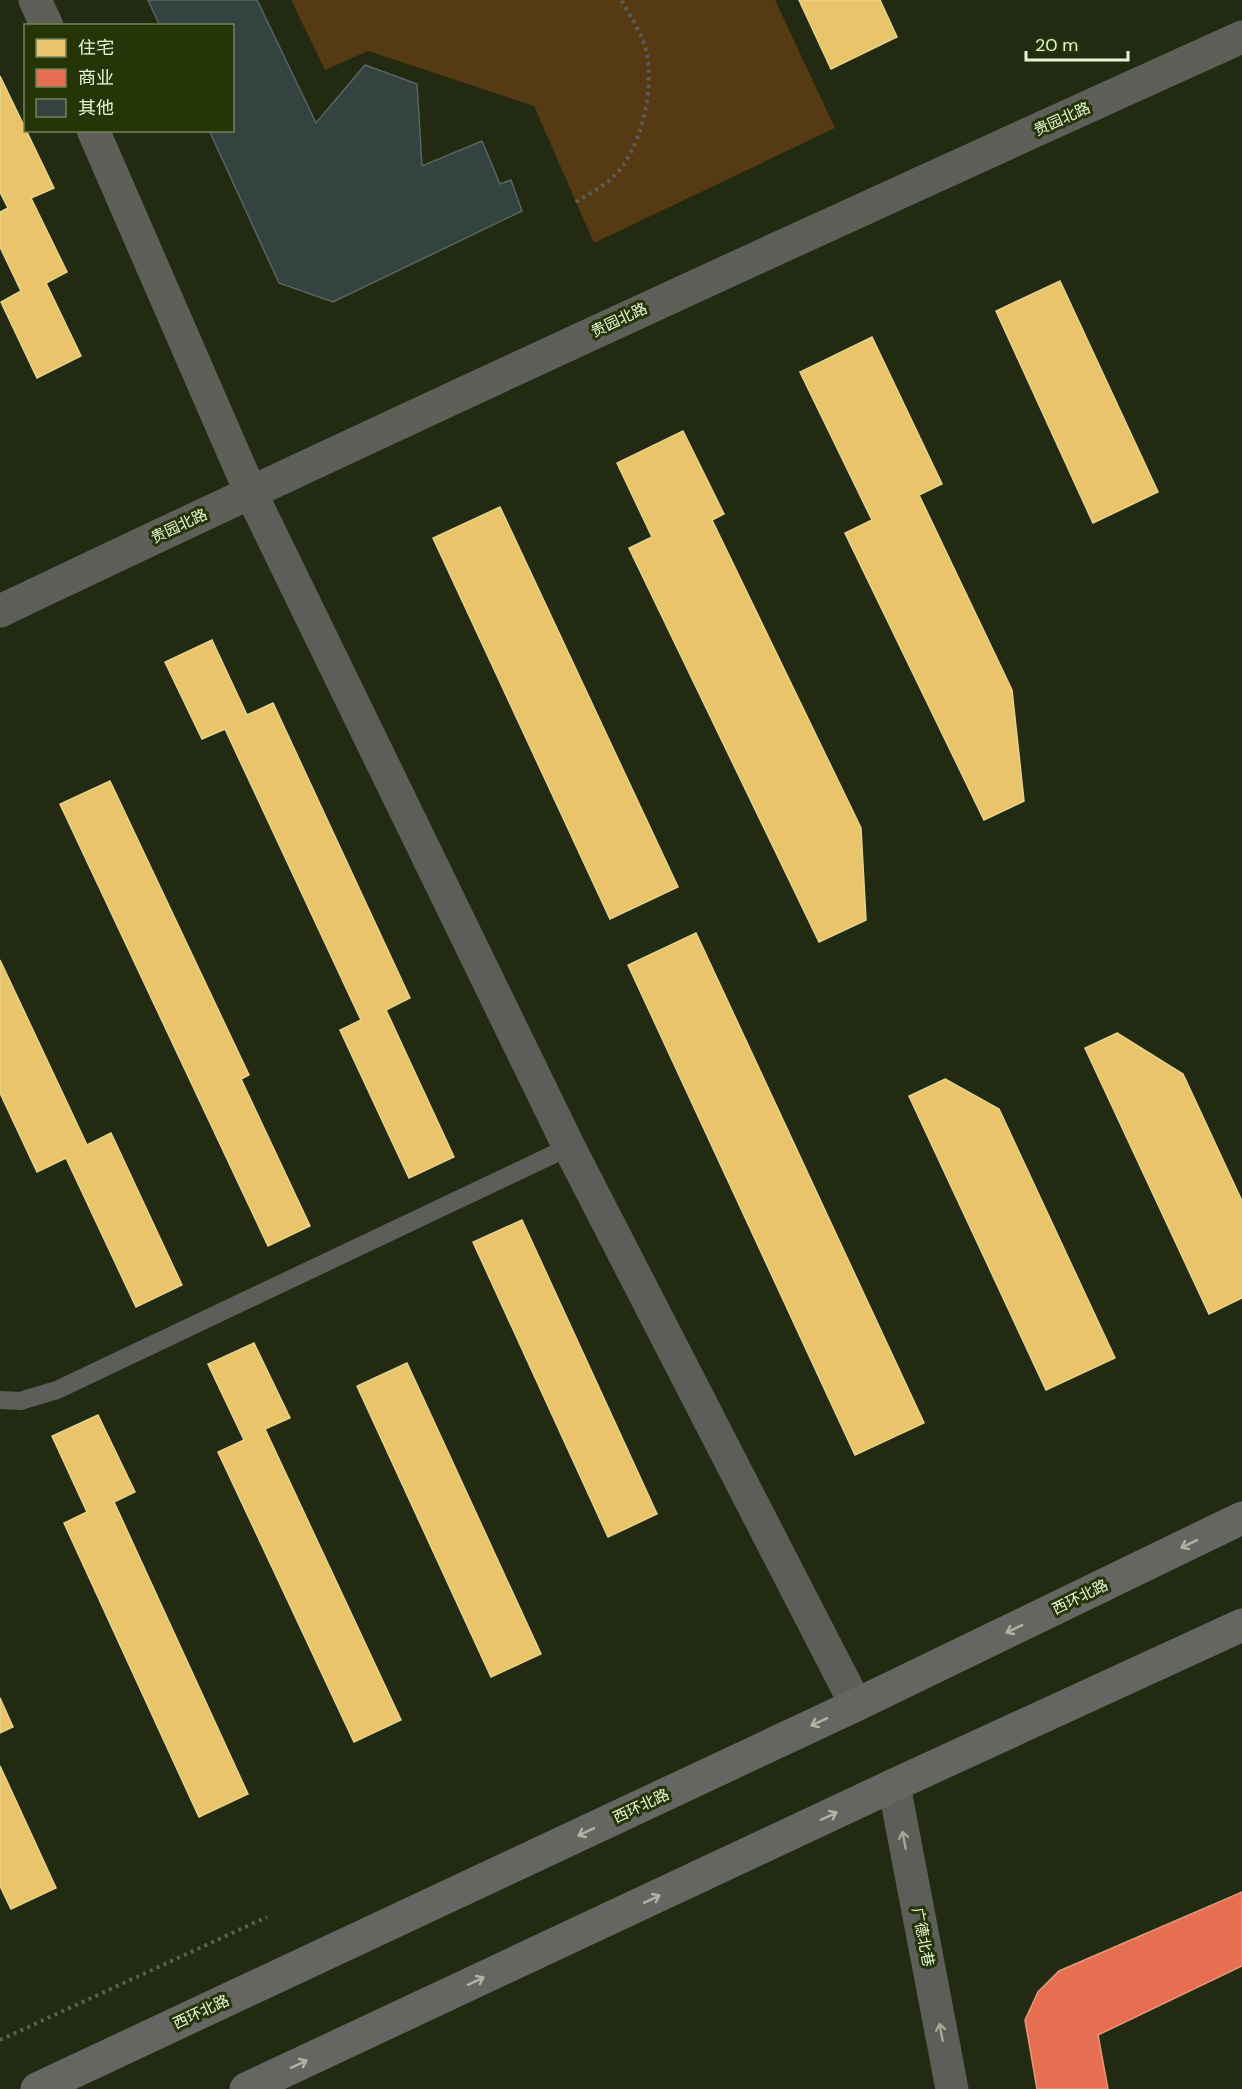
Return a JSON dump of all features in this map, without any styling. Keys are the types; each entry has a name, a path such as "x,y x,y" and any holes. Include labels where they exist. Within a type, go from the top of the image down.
{"main road":[{"name":"西环北路","path":"38,2089 856,1705 1242,1518"},
{"path":"246,2089 894,1785 1242,1625"}],"street":[{"path":"35,0 45,24"},
{"name":"贵园北路","path":"0,611 732,268 1242,37"},
{"path":"94,132 250,492 568,1147 856,1705"},
{"name":"广德北巷","path":"894,1785 952,2089"}],"lane":[{"path":"0,1400 20,1401 57,1389 568,1147"}],"path":[{"path":"576,202 611,179 629,157 641,125 648,92 647,53 621,0"},
{"path":"0,2040 267,1917"}],"shaded area":[{"path":"291,0 775,0 835,128 594,243 534,106 368,51 325,70"}],"building: 住宅":[{"path":"799,0 880,0 897,37 831,69"},
{"path":"0,76 24,126 24,132 27,132 54,188 31,198 67,272 46,283 81,356 37,378 1,302 21,291 0,247 0,212 8,208 0,192"},
{"path":"1060,281 1158,492 1093,523 996,311"},
{"path":"872,337 942,484 919,495 1012,690 1024,801 984,820 845,533 872,520 800,372"},
{"path":"683,431 724,514 712,520 861,828 866,920 819,942 629,548 652,537 617,463"},
{"path":"500,507 678,887 610,919 433,538"},
{"path":"212,640 247,715 273,703 410,998 386,1010 454,1157 409,1178 340,1030 361,1020 225,729 202,739 165,662"},
{"path":"110,781 249,1075 241,1079 310,1226 268,1246 60,804"},
{"path":"696,933 924,1423 855,1455 628,965"},
{"path":"0,960 87,1145 111,1133 182,1285 136,1307 66,1158 37,1172 0,1093"},
{"path":"1117,1033 1183,1074 1242,1201 1242,1298 1209,1314 1085,1048"},
{"path":"945,1079 999,1109 1115,1358 1046,1390 909,1096"},
{"path":"522,1220 657,1514 608,1537 473,1242"},
{"path":"254,1343 290,1418 265,1429 401,1720 354,1742 218,1452 244,1440 208,1364"},
{"path":"407,1363 541,1654 491,1677 357,1386"},
{"path":"98,1415 135,1492 114,1502 248,1794 199,1817 64,1523 87,1512 52,1436"},
{"path":"0,1698 13,1727 0,1733"},
{"path":"0,1766 56,1888 11,1909 0,1886"}],"building: 商业":[{"path":"1242,1892 1242,1966 1098,2035 1108,2089 1037,2089 1025,2020 1038,1992 1059,1971"}],"building: 其他":[{"path":"148,0 257,0 316,123 365,65 417,84 422,166 482,141 500,184 511,180 522,211 333,302 279,283 210,132 234,132 234,24 159,24"}]}
